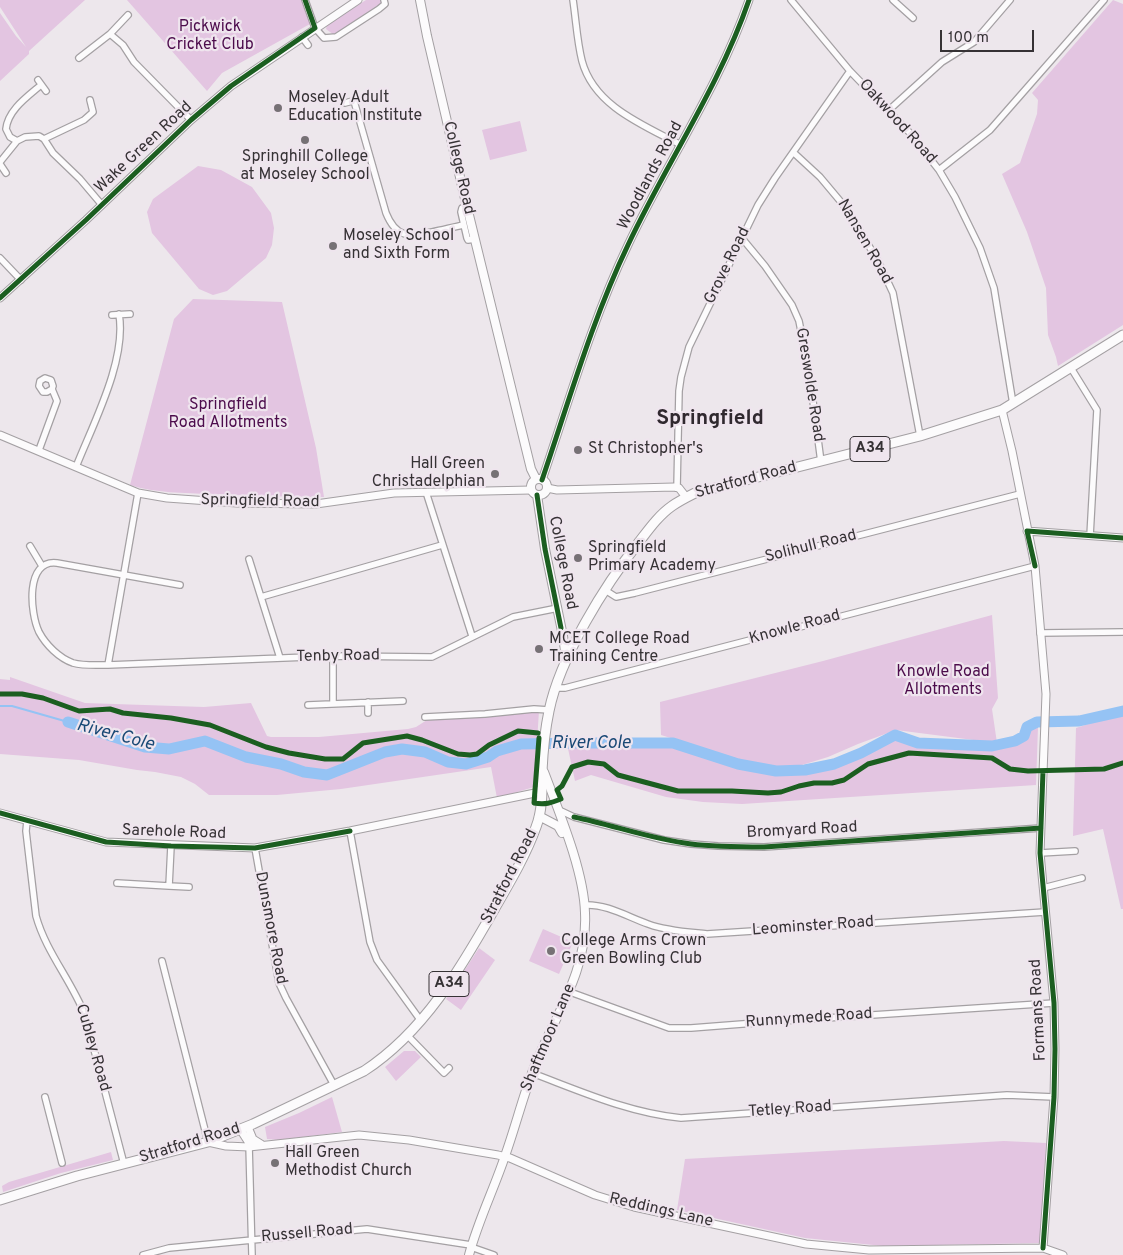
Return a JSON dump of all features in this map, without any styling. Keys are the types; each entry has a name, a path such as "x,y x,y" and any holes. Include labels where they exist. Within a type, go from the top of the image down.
{"highway":[{"name":"Stratford Road","path":"0,1200 77,1176 208,1142 244,1128 364,1071 379,1061 407,1036 432,1008 491,915 520,863 537,826 542,788 544,738 555,688 564,666 620,566 652,526 671,506 686,497 700,492 920,436 1002,410 1123,335"}],"main road":[{"name":"College Road","path":"420,0 467,207 531,469 539,480"},
{"path":"539,480 546,484 547,488 543,494 534,492 531,485 539,480"},
{"name":"College Road","path":"534,492 558,608 565,651 564,666"},
{"name":"Shaftmoor Lane","path":"469,1255 505,1157 532,1073 570,992 580,964 585,927 585,905 570,845 542,769"},
{"name":"Shaftmoor Lane","path":"539,816 558,826 570,845"}],"street":[{"path":"305,0 315,28 324,38 336,37 379,9 385,4 384,0"},
{"name":"Wake Green Road","path":"0,298 231,86 358,0"},
{"path":"573,0 583,62 599,94 614,107 681,145"},
{"name":"Woodlands Road","path":"539,480 614,277 649,202 710,93 749,0"},
{"name":"Oakwood Road","path":"791,0 850,72 909,132 939,170 955,197 980,248 994,288 1013,404"},
{"path":"893,0 913,18"},
{"path":"889,110 942,62 974,42 1010,0"},
{"path":"939,170 990,130 1104,0"},
{"path":"79,58 110,34 128,15"},
{"path":"110,34 123,45 134,62 192,120"},
{"path":"302,37 308,46"},
{"name":"Grove Road","path":"677,488 680,391 684,366 693,340 762,198 850,72"},
{"path":"17,142 10,137 6,129 9,118 16,107 40,83 46,91"},
{"path":"345,103 360,99"},
{"path":"44,139 84,120 93,112 90,100"},
{"path":"354,102 386,213 395,228 404,234 415,236 464,225"},
{"path":"6,173 0,163 17,142 25,137 39,136 44,139 53,153 80,179 102,205"},
{"name":"Nansen Road","path":"794,153 820,177 846,208 878,261 893,292 920,436"},
{"path":"467,207 461,209 464,225 468,240 475,239"},
{"name":"Greswolde Road","path":"741,238 765,266 792,305 800,321 809,371 821,462"},
{"path":"0,258 21,280"},
{"path":"76,467 115,370 120,334 115,315 130,314"},
{"path":"1071,368 1097,410 1090,536"},
{"path":"38,450 57,405 57,398 52,390"},
{"name":"Formans Road","path":"1002,410 1012,450 1034,566 1044,669 1046,714 1040,853 1054,1003 1054,1097 1043,1248"},
{"name":"Springfield Road","path":"0,435 138,494 187,500 316,504 373,495 426,492 534,492"},
{"path":"547,488 557,490 677,488 686,497"},
{"path":"426,492 472,636"},
{"path":"108,665 122,574 138,494"},
{"name":"Solihull Road","path":"605,590 616,597 635,593 1020,494"},
{"path":"1027,531 1123,538"},
{"path":"261,597 442,545"},
{"path":"30,546 42,566 52,562 180,585"},
{"path":"249,559 280,658"},
{"name":"Tenby Road","path":"42,566 36,576 32,598 36,622 44,640 58,654 73,663 88,665 332,656 432,657 513,617 558,608"},
{"name":"Knowle Road","path":"555,688 565,688 1034,566"},
{"path":"1040,633 1123,632"},
{"path":"332,656 333,704"},
{"path":"308,705 403,701"},
{"path":"368,702 368,713"},
{"path":"425,716 485,714 534,709 549,710"},
{"name":"Sarehole Road","path":"0,813 106,842 255,848 350,831 535,793 542,788"},
{"name":"Bromyard Road","path":"558,809 574,817 664,840 718,846 764,847 1041,828"},
{"path":"564,829 568,820 574,817"},
{"name":"Cubley Road","path":"27,821 26,831 36,916 50,952 79,1000 85,1015 124,1164"},
{"path":"350,831 370,942 377,960 420,1021"},
{"path":"170,886 172,846"},
{"name":"Dunsmore Road","path":"255,848 279,983 334,1085"},
{"path":"1040,853 1074,851"},
{"path":"1043,888 1082,878"},
{"path":"117,884 189,887"},
{"name":"Leominster Road","path":"585,905 599,906 662,928 707,934 1045,912"},
{"path":"162,961 208,1142"},
{"name":"Runnymede Road","path":"570,992 669,1028 1054,1003"},
{"path":"407,1036 444,1073 449,1068"},
{"name":"Tetley Road","path":"532,1073 602,1099 660,1116 680,1118 1007,1095 1054,1097"},
{"path":"45,1097 62,1163"},
{"path":"244,1128 250,1143 252,1255"},
{"name":"Reddings Lane","path":"208,1142 226,1146 250,1143 266,1146 359,1135 409,1140 505,1157 595,1195 634,1207 806,1244 869,1253 1043,1248 1063,1255"},
{"name":"Russell Road","path":"143,1255 169,1248 367,1229 471,1246 494,1255"}],"green space":[{"path":"0,0 85,0 29,51 29,54 0,81 0,13 26,47 0,7"},
{"name":"Pickwick Cricket Club","path":"127,0 301,0 310,24 222,73 207,91"},
{"path":"366,0 381,0 382,3 334,35 326,29 327,25"},
{"path":"1113,0 1123,4 1123,325 1058,366 1048,335 1046,288 1027,232 1002,174 1020,163 1037,114 1038,100 1032,93"},
{"path":"520,121 527,151 490,160 482,130"},
{"path":"198,166 221,170 252,187 271,213 274,228 272,245 266,258 227,291 213,295 199,289 152,233 147,212 153,199"},
{"name":"Springfield Road Allotments","path":"193,299 282,302 316,448 324,497 180,493 149,490 130,485 174,319"},
{"name":"Knowle Road Allotments","path":"992,615 998,698 992,709 997,743 896,730 828,757 802,765 775,767 738,759 661,735 660,702 823,661"},
{"path":"10,677 85,703 204,707 251,703 267,736 271,737 319,737 408,729 416,727 427,720 539,711 534,787 497,798 491,767 341,789 277,795 209,795 195,784 181,777 79,760 0,754 0,679 10,680"},
{"path":"1123,713 1123,909 1121,909 1103,829 1073,836 1076,728"},
{"path":"1037,722 1036,785 742,804 703,802 666,797 591,775 575,781 567,744 673,743 738,764 776,771 805,770 834,764 861,753 895,735 918,743 992,746 1015,741 1024,736 1027,727"},
{"name":"College Arms Crown Green Bowling Club","path":"543,929 573,942 559,974 529,961"},
{"path":"479,948 495,960 461,1010 446,999"},
{"path":"404,1051 415,1051 421,1057 396,1081 385,1067"},
{"path":"332,1097 342,1132 279,1140 267,1139 265,1127"},
{"path":"1004,1141 1046,1143 1040,1243 883,1246 805,1238 677,1210 685,1159"},
{"path":"111,1152 113,1160 61,1173 3,1192 2,1186 9,1182"}],"waterway":[{"name":"River Cole","path":"0,706 12,706 68,722"},
{"name":"River Cole","path":"68,722 145,747 169,749 205,741 246,757 281,764 304,772 327,775 385,752 402,749 425,752 448,762 466,764 488,757 497,751 521,744 577,743 673,743 738,764 776,771 805,770 834,764 861,753 895,735 918,743 992,746 1015,741 1024,736 1027,727 1037,722 1079,721 1123,711"}],"cycle path":[{"path":"0,298 86,220 191,120 231,86 315,28 305,0"},
{"path":"542,480 582,361 615,273 643,214 708,94 737,32 749,0"},
{"path":"537,495 545,549 561,628"},
{"path":"1035,566 1027,531 1123,538"},
{"path":"0,694 22,694 43,698 79,711 110,709 123,713 171,718 210,725 266,747 325,759 343,759 363,743 407,736 458,754 470,755 477,754 489,745 518,731 538,733"},
{"path":"539,738 534,803 541,804 561,799 557,790 562,786 572,767 588,762 604,764 618,775 678,791 768,793 781,792 814,783 832,783 844,780 868,764 909,753 992,758 1010,769 1028,771 1104,769 1123,763"},
{"path":"1043,771 1040,853 1054,1003 1055,1049 1054,1097 1043,1248"},
{"path":"0,813 106,842 171,846 255,848 350,831"},
{"path":"574,817 676,842 737,847 764,847 1041,828"}],"place":[{"name":"Moseley Adult Education Institute","path":"278,108"},
{"name":"Springhill College at Moseley School","path":"305,140"},
{"name":"Moseley School and Sixth Form","path":"333,246"},
{"name":"St Christopher's","path":"578,450"},
{"name":"Hall Green Christadelphian","path":"495,474"},
{"name":"Springfield Primary Academy","path":"578,558"},
{"name":"MCET College Road Training Centre","path":"539,649"},
{"name":"College Arms Crown Green Bowling Club","path":"551,951"},
{"name":"Hall Green Methodist Church","path":"275,1163"}],"district":[{"name":"Springfield","path":"710,420"}]}
